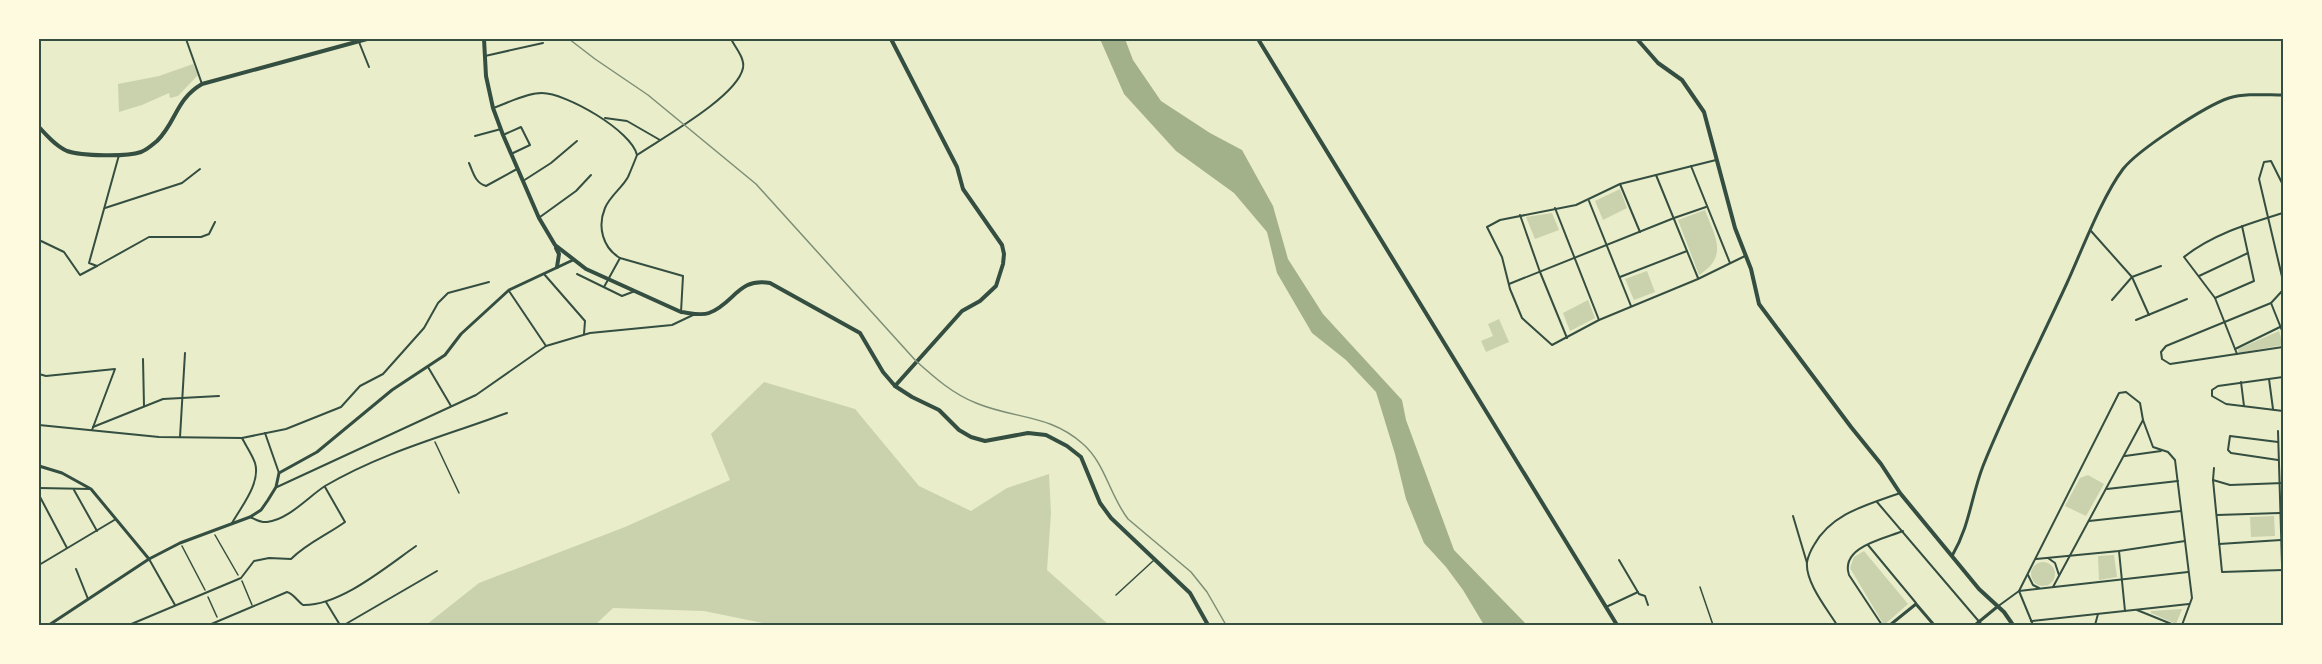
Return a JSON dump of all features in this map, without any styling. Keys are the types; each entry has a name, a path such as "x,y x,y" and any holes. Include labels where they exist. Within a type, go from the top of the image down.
{"main road":[{"path":"39,127 65,150 75,153 118,155 142,152 156,142 168,128 185,96 202,84 367,39"},
{"path":"484,39 487,85 493,108 539,218 560,254 557,267"},
{"path":"891,39 957,167 963,189 1002,245 1005,254 996,286 980,301 962,311 895,386"},
{"path":"1258,39 1617,625"},
{"path":"1637,39 1658,63 1682,80 1704,112 1716,160 1751,269 1759,304 1869,448 1900,493 1979,589 2004,612 2013,625"},
{"path":"555,245 573,260 608,279 681,312 709,313 749,284 760,281 770,284 860,333 883,372 895,386 939,410 959,430 985,441 1028,433 1046,435 1067,447 1081,458 1100,503 1111,518 1190,593 1208,625"}],"street":[{"path":"186,39 202,84"},
{"path":"681,312 683,276 620,258 611,252 604,242 602,220 605,208 627,179 637,155 685,125 718,100 740,76 743,60 730,39"},
{"path":"359,42 369,67"},
{"path":"485,56 543,42"},
{"path":"493,108 530,95 547,94 603,118 627,121 660,140"},
{"path":"1952,556 1970,518 1982,468 2091,231 2122,170 2140,151 2215,104 2242,95 2283,95"},
{"path":"603,118 629,140 637,155"},
{"path":"475,136 521,127 530,145 511,154"},
{"path":"523,181 551,163 577,141"},
{"path":"97,266 89,263 118,155"},
{"path":"1716,160 1620,184 1589,201 1500,220 1487,227 1502,257 1522,318 1552,345 1599,320 1698,279 1745,256"},
{"path":"2283,185 2271,161 2264,162 2259,179 2283,281"},
{"path":"468,163 476,179 480,184 486,186 518,170"},
{"path":"1691,166 1730,263"},
{"path":"105,208 182,183 200,169"},
{"path":"539,218 576,191 591,175"},
{"path":"1656,175 1698,279"},
{"path":"1620,184 1640,232"},
{"path":"1589,201 1631,307"},
{"path":"1509,284 1706,207"},
{"path":"1555,208 1599,320"},
{"path":"2237,354 2215,298 2184,257 2199,244 2242,225 2283,213"},
{"path":"1520,215 1567,338"},
{"path":"39,240 64,252 80,275 149,237 201,237 209,234 215,222"},
{"path":"2215,298 2254,281 2242,225"},
{"path":"2091,231 2132,277 2149,315"},
{"path":"1620,277 1687,251"},
{"path":"2198,276 2248,253"},
{"path":"604,287 620,258"},
{"path":"279,473 317,452 392,390 445,355 461,334 508,290 573,260"},
{"path":"2112,300 2132,277 2161,266"},
{"path":"544,274 585,321 584,334"},
{"path":"577,274 622,296 635,291"},
{"path":"39,425 180,437 242,438 286,429 341,407 360,386 383,374 424,328 438,303 448,293 489,282"},
{"path":"508,290 546,346"},
{"path":"2283,290 2271,303 2166,346 2161,352 2162,359 2170,364 2283,347"},
{"path":"2136,320 2187,299"},
{"path":"2271,303 2283,333"},
{"path":"276,487 476,395 546,346 584,334 672,325 696,314"},
{"path":"2235,349 2280,327"},
{"path":"180,437 185,353"},
{"path":"143,359 144,406"},
{"path":"428,367 451,406"},
{"path":"39,374 46,376 115,369 92,431"},
{"path":"2283,377 2218,386 2212,390 2212,396 2226,404 2283,411"},
{"path":"2269,379 2273,410"},
{"path":"2241,382 2244,406"},
{"path":"1975,625 1981,623 1997,607 2019,591 2119,393 2126,392 2140,403 2152,447 2161,451"},
{"path":"93,427 163,399 219,396"},
{"path":"250,517 268,522 284,516 325,487 385,456 507,412"},
{"path":"2053,587 2143,420"},
{"path":"2278,431 2283,597"},
{"path":"49,625 149,559 180,543 250,517 261,510 276,487 279,473 265,433"},
{"path":"2278,442 2230,436 2228,450 2231,453 2278,460"},
{"path":"232,523 252,488 255,478 256,464 242,438"},
{"path":"2124,456 2161,451 2168,452 2175,460 2192,598 2182,625"},
{"path":"2278,451 2283,451"},
{"path":"39,466 62,473 91,489 149,559 175,605"},
{"path":"2214,468 2213,480 2222,572 2283,570"},
{"path":"2213,480 2230,485 2281,483"},
{"path":"2107,489 2178,481"},
{"path":"129,625 241,578 254,561 291,558 302,548 345,522 325,487"},
{"path":"39,488 91,489"},
{"path":"74,490 98,531"},
{"path":"1807,563 1819,536 1830,523 1845,514 1900,493"},
{"path":"39,495 67,548"},
{"path":"1878,502 1981,623"},
{"path":"2089,521 2181,511"},
{"path":"2216,515 2280,513"},
{"path":"1793,516 1814,589 1837,625"},
{"path":"39,564 116,519"},
{"path":"1882,625 1847,568 1850,556 1859,549 1903,531"},
{"path":"2219,544 2281,540"},
{"path":"2034,559 2120,551 2185,541"},
{"path":"1868,545 1934,625"},
{"path":"209,625 287,592 303,605 326,601 350,591 416,546"},
{"path":"2120,551 2125,610"},
{"path":"2046,558 2057,568 2059,578"},
{"path":"1619,560 1638,592 1645,596 1648,605"},
{"path":"76,569 88,599"},
{"path":"326,601 342,625 437,571"},
{"path":"2028,572 2030,581 2041,589"},
{"path":"2019,591 2188,572"},
{"path":"2019,591 2033,625"},
{"path":"1606,608 1638,592"},
{"path":"1890,625 1916,604"},
{"path":"2031,621 2190,604"},
{"path":"2137,610 2174,625"},
{"path":"2095,625 2098,614"}],"lane":[{"path":"1700,587 1713,625"}],"path":[{"path":"434,438 459,493"},
{"path":"213,531 241,578 253,606"},
{"path":"180,543 219,621"},
{"path":"1116,595 1155,559"}],"shaded area":[{"path":"1100,39 1125,39 1133,60 1161,101 1210,133 1242,150 1273,206 1288,259 1323,314 1402,400 1406,420 1454,550 1527,625 1484,625 1463,590 1424,543 1406,499 1376,392 1346,360 1312,333 1277,273 1267,232 1234,193 1176,151 1124,94"},
{"path":"193,64 198,75 178,96 170,98 169,93 119,112 118,84 159,76"},
{"path":"1620,189 1627,208 1603,220 1595,201"},
{"path":"1705,210 1715,237 1717,253 1714,261 1699,275 1678,220"},
{"path":"1552,213 1559,230 1535,239 1526,217"},
{"path":"1647,271 1655,292 1634,300 1625,279"},
{"path":"1588,300 1595,318 1570,331 1563,313"},
{"path":"1499,319 1509,342 1486,352 1481,341 1493,336 1488,324"},
{"path":"2279,331 2283,345 2239,353 2238,349"},
{"path":"764,382 855,409 919,486 971,511 1007,488 1049,474 1051,513 1047,570 1109,625 772,625 704,611 613,608 595,625 426,625 479,583 625,527 730,480 711,434"},
{"path":"2088,475 2104,484 2086,516 2065,506 2080,478"},
{"path":"2274,516 2275,536 2251,537 2250,517"},
{"path":"1864,551 1908,604 1884,625 1850,568 1854,557"},
{"path":"2114,555 2117,577 2099,580 2098,556"},
{"path":"2043,562 2048,563 2054,569 2054,579 2048,585 2043,586 2038,585 2032,579 2031,574 2032,569 2038,563"},
{"path":"2182,609 2176,624 2151,613 2151,611"}],"railway":[{"path":"569,39 648,95 756,184 916,361 937,379 968,399 990,408 1058,427 1083,444 1097,460 1128,519 1191,572 1207,592 1226,625"}]}
